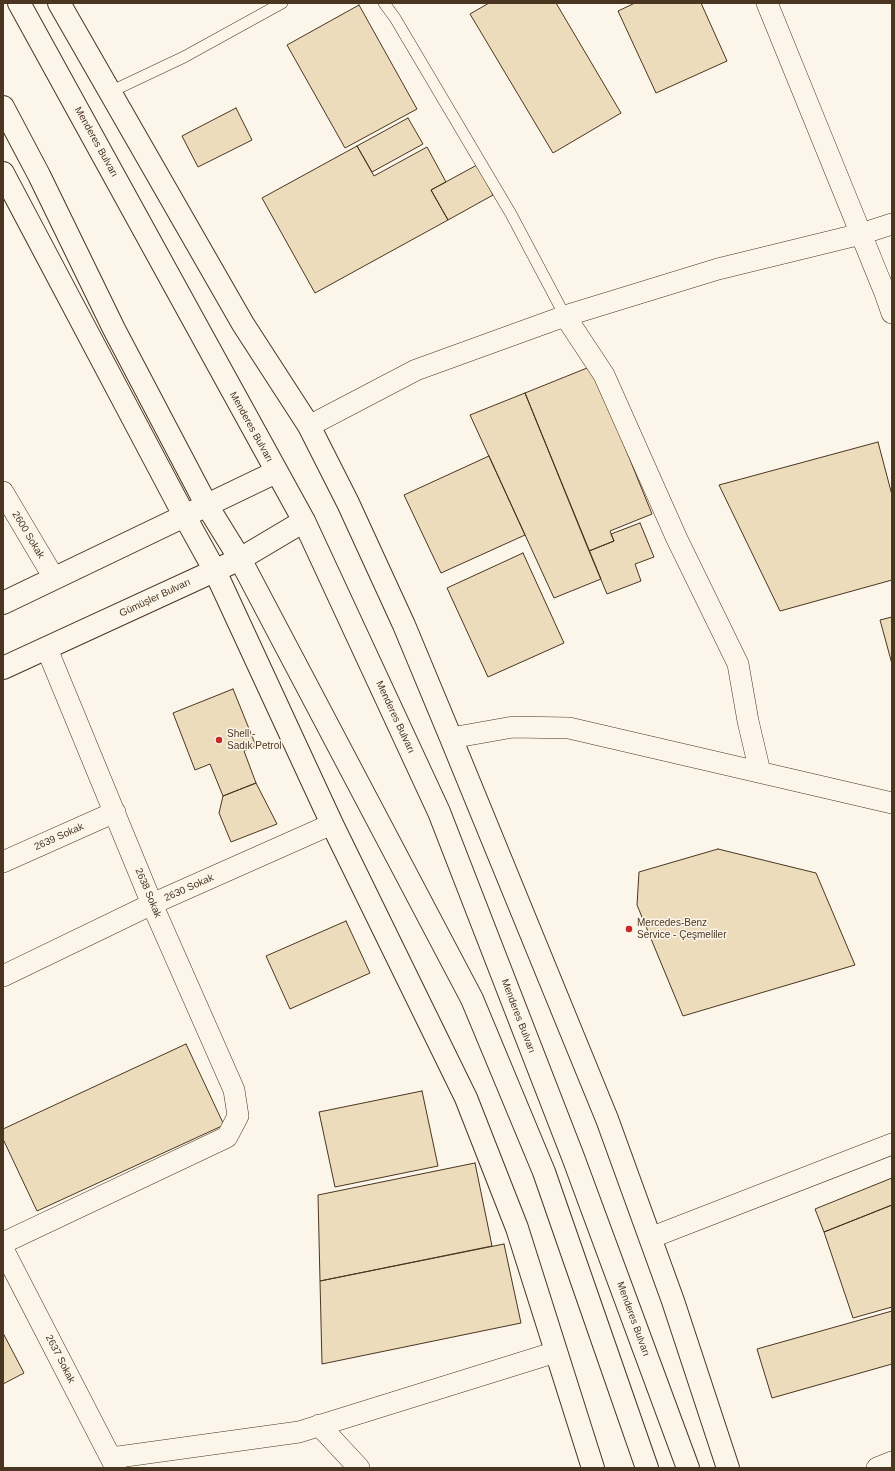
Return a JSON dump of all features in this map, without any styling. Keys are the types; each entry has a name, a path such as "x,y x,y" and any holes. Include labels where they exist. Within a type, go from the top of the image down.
{"main road":[{"name":"Menderes Bulvarı","path":"19,3 304,521 439,812 570,1150 688,1468"},
{"path":"59,3 243,324 309,426 361,532 404,625 607,1119 675,1309 728,1468"},
{"path":"3,107 39,175 114,329 206,504 240,559 472,1000 544,1172 647,1468"},
{"path":"3,173 215,571 332,824 466,1098 517,1228 593,1468"},
{"path":"3,603 206,504 276,472"},
{"name":"Gümüşler Bulvarı","path":"3,668 240,559 304,521"}],"street":[{"path":"767,3 892,313"},
{"path":"309,426 416,370 565,316 718,269 861,234 892,224"},
{"path":"565,316 604,375 677,539 738,664 748,721 760,772"},
{"name":"2600 Sokak","path":"3,492 54,578"},
{"name":"2638 Sokak","path":"3,1243 227,1137 238,1116 234,1090 152,904 47,649"},
{"path":"451,738 513,728 569,728 892,803"},
{"name":"2639 Sokak","path":"3,862 115,812"},
{"name":"2630 Sokak","path":"3,976 152,904 332,824"},
{"path":"650,1238 892,1144"},
{"name":"2637 Sokak","path":"3,1249 114,1463"},
{"path":"114,1463 299,1432 556,1352"},
{"path":"319,1425 359,1468"},
{"path":"876,1468 892,1462"}],"lane":[{"path":"110,92 184,57 282,3"},
{"path":"384,3 396,18 511,214 565,316"}],"building":[{"path":"489,3 556,3 621,113 553,153 470,14"},
{"path":"635,3 701,3 727,61 656,93 618,11"},
{"path":"359,5 417,109 345,148 287,45"},
{"path":"236,108 252,140 198,167 182,136"},
{"path":"408,118 423,144 372,172 357,146"},
{"path":"357,146 374,176 427,147 446,182 431,190 448,220 315,293 262,198"},
{"path":"477,165 493,195 448,220 431,190"},
{"path":"592,366 652,514 610,531 614,541 589,551 525,393"},
{"path":"525,393 601,579 554,598 470,415"},
{"path":"878,442 892,495 892,580 780,611 719,485"},
{"path":"489,456 525,535 441,573 404,495"},
{"path":"640,523 654,557 635,564 641,581 607,594 589,551 614,541 611,534"},
{"path":"523,553 564,643 488,677 447,588"},
{"path":"892,617 892,664 880,620"},
{"path":"233,689 256,746 244,751 256,783 223,796 210,764 195,770 173,713"},
{"path":"256,783 277,824 231,842 219,813 223,796"},
{"path":"718,849 816,873 855,965 683,1016 637,905 639,872"},
{"path":"346,921 370,973 290,1009 266,956"},
{"path":"186,1044 224,1125 37,1211 3,1139 3,1129"},
{"path":"422,1091 438,1166 335,1187 319,1112"},
{"path":"475,1163 492,1246 320,1281 318,1195"},
{"path":"892,1178 892,1205 824,1232 815,1209"},
{"path":"892,1205 892,1307 853,1318 824,1232"},
{"path":"504,1244 521,1323 322,1364 320,1281"},
{"path":"892,1311 892,1364 772,1398 757,1349"},
{"path":"3,1333 24,1373 3,1384"}],"place":[{"name":"Shell - Sadık Petrol","path":"219,740"},
{"name":"Mercedes-Benz Service - Çeşmeliler","path":"629,929"}]}
